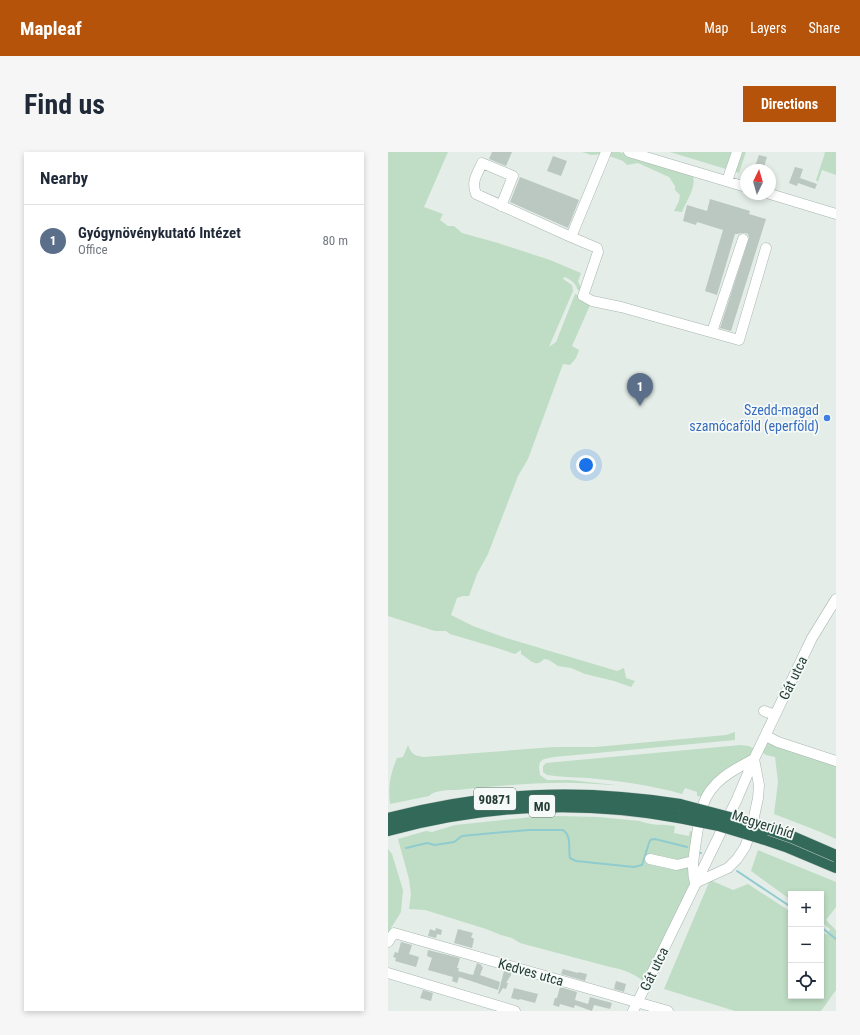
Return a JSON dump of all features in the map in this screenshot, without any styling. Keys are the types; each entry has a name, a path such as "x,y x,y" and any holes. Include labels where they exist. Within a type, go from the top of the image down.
{"highway":[{"name":"90871","path":"388,819 404,820 441,806 503,798 560,795 589,796"},
{"name":"M0","path":"589,796 641,800 680,811"},
{"name":"M0","path":"388,830 404,820 425,820 471,812 528,806 595,806 640,811 680,811"},
{"name":"Megyeri híd","path":"680,811 760,826 792,837 836,856"},
{"name":"Megyeri híd","path":"680,811 786,846 836,867"}],"street":[{"path":"571,237 606,152"},
{"path":"727,181 737,152"},
{"path":"636,153 740,185"},
{"path":"501,206 513,176 482,163 473,183 476,194 501,206 597,248 598,252 583,296 592,301 621,307 739,340 766,248"},
{"path":"776,196 836,214"},
{"path":"712,332 743,239"},
{"name":"Gát utca","path":"635,1007 737,799 754,759 812,638 836,600"},
{"path":"764,710 775,715"},
{"path":"766,736 778,742 836,761"},
{"path":"754,759 759,785 758,798 751,832 746,847 728,868 695,883 693,877 693,861 702,805 709,792 718,781 733,770 754,759"},
{"path":"650,859 677,865 693,861"},
{"name":"Kedves utca","path":"388,942 394,932 635,1007 668,1011"},
{"path":"388,973 515,1011"}],"green space":[{"path":"388,152 448,152 424,207 443,214 440,220 448,226 454,226 462,233 550,260 581,273 578,281 580,286 587,289 588,294 578,290 576,285 564,277 563,279 572,285 573,291 549,347 556,342 575,294 591,303 572,346 579,350 576,358 570,365 563,364 528,459 518,476 488,554 477,574 469,596 457,598 451,615 473,626 506,638 617,671 624,668 626,678 635,681 631,687 585,674 571,668 558,666 549,660 544,659 538,663 532,662 521,654 521,650 515,654 450,634 446,631 435,631 388,616"},
{"path":"582,152 619,152 692,174 694,183 693,188 682,212 674,211 680,195 675,190 675,186 669,177 638,163 627,165 623,161 604,154 591,155"},
{"path":"670,152 746,152 742,164 740,164 739,173"},
{"path":"824,152 836,152 836,175 822,170 818,182 816,180 825,153"},
{"path":"735,732 735,740 554,757 544,759 540,762 540,775 547,780 570,780 615,785 546,783 446,790 438,791 429,796 390,804 389,786 393,770 397,758 403,757 408,745 410,751 414,754 424,757 554,747 595,747 726,735"},
{"path":"766,736 836,760 836,839 774,814 778,782 775,757 766,755 759,750"},
{"path":"741,745 749,746 757,750 704,797 697,796 697,792 685,788 682,794 659,788 611,780 562,777 547,775 543,772 543,766 546,763"},
{"path":"532,817 598,817 675,826 674,833 689,836 690,831 696,832 688,866 692,883 645,982 633,974 619,969 520,943 512,938 425,910 409,909 411,894 409,879 398,839 426,831 432,832 455,825"},
{"path":"388,849 392,854 403,890 401,912 388,933"},
{"path":"758,850 836,882 836,907 826,920 836,930 836,990 821,1011 735,1011 664,989 710,880 733,890 748,884 788,910 788,999 824,999 824,933 827,935 830,929 824,924 824,891 788,891 788,898 751,871"}],"building":[{"path":"492,152 512,152 506,166 489,159"},
{"path":"759,155 767,157 765,164 756,164"},
{"path":"553,156 567,161 561,176 547,171"},
{"path":"795,167 803,169 800,178 817,184 815,189 798,183 797,186 789,183"},
{"path":"520,177 579,200 568,228 510,202"},
{"path":"710,199 750,211 749,214 766,219 731,331 720,328 749,238 748,234 745,233 735,234 717,295 705,291 723,230 697,222 696,225 683,221 687,205 707,211"},
{"path":"436,928 442,930 441,935 437,934 436,938 428,936 430,929 435,931"},
{"path":"458,929 473,933 471,937 474,939 472,948 454,943"},
{"path":"401,942 412,945 409,954 419,957 416,967 395,961 396,958 393,957 395,952 398,953"},
{"path":"428,950 460,958 457,968 459,968 458,971 473,975 477,963 482,965 481,966 483,967 480,975 500,982 498,990 459,977 457,983 452,981 453,977 428,970 432,958 427,956"},
{"path":"563,969 587,974 585,981 561,974"},
{"path":"504,971 511,973 511,975 506,983 508,983 506,989 503,988 498,994"},
{"path":"616,981 626,984 624,992 614,989"},
{"path":"560,987 577,992 575,1000 588,1004 590,997 612,1003 610,1009 594,1005 592,1011 575,1005 574,1008 560,1004 559,1007 553,1005"},
{"path":"514,988 538,994 535,1003 511,998"},
{"path":"423,990 433,993 431,1001 420,998"}],"waterway":[{"path":"406,848 427,843 435,845 454,842 462,836 529,830 563,830 569,839 570,858 576,861 634,867 642,865 649,842 651,840 655,839 687,847"},
{"path":"737,871 788,905"},
{"path":"824,929 836,939"}],"place":[{"name":"Gyógynövénykutató Intézet","path":"640,406"},
{"name":"Szedd-magad szamócaföld (eperföld)","path":"827,418"}]}
